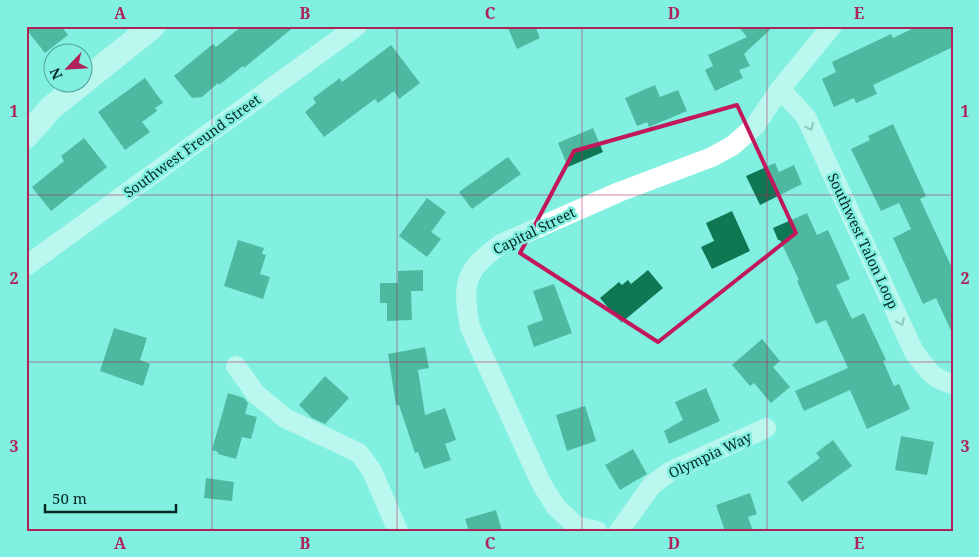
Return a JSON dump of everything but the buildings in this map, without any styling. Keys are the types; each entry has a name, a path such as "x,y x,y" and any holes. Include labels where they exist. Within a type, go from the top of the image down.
{"street":[{"path":"26,136 52,107 153,26"},
{"name":"Southwest Freund Street","path":"26,266 357,26"},
{"name":"Capital Street","path":"597,531 576,526 556,507 541,483 470,327 465,301 467,282 474,267 484,256 501,244 619,192 712,157 732,146 755,126 780,89 832,26"},
{"name":"Southwest Talon Loop","path":"780,89 806,117 914,352 930,373 940,381 953,384"},
{"path":"236,366 256,394 285,418 358,453 372,471 398,531"},
{"name":"Olympia Way","path":"619,531 652,485 669,472 766,428"}],"highlighted area":[{"path":"737,105 796,233 658,342 520,253 574,151"}]}
